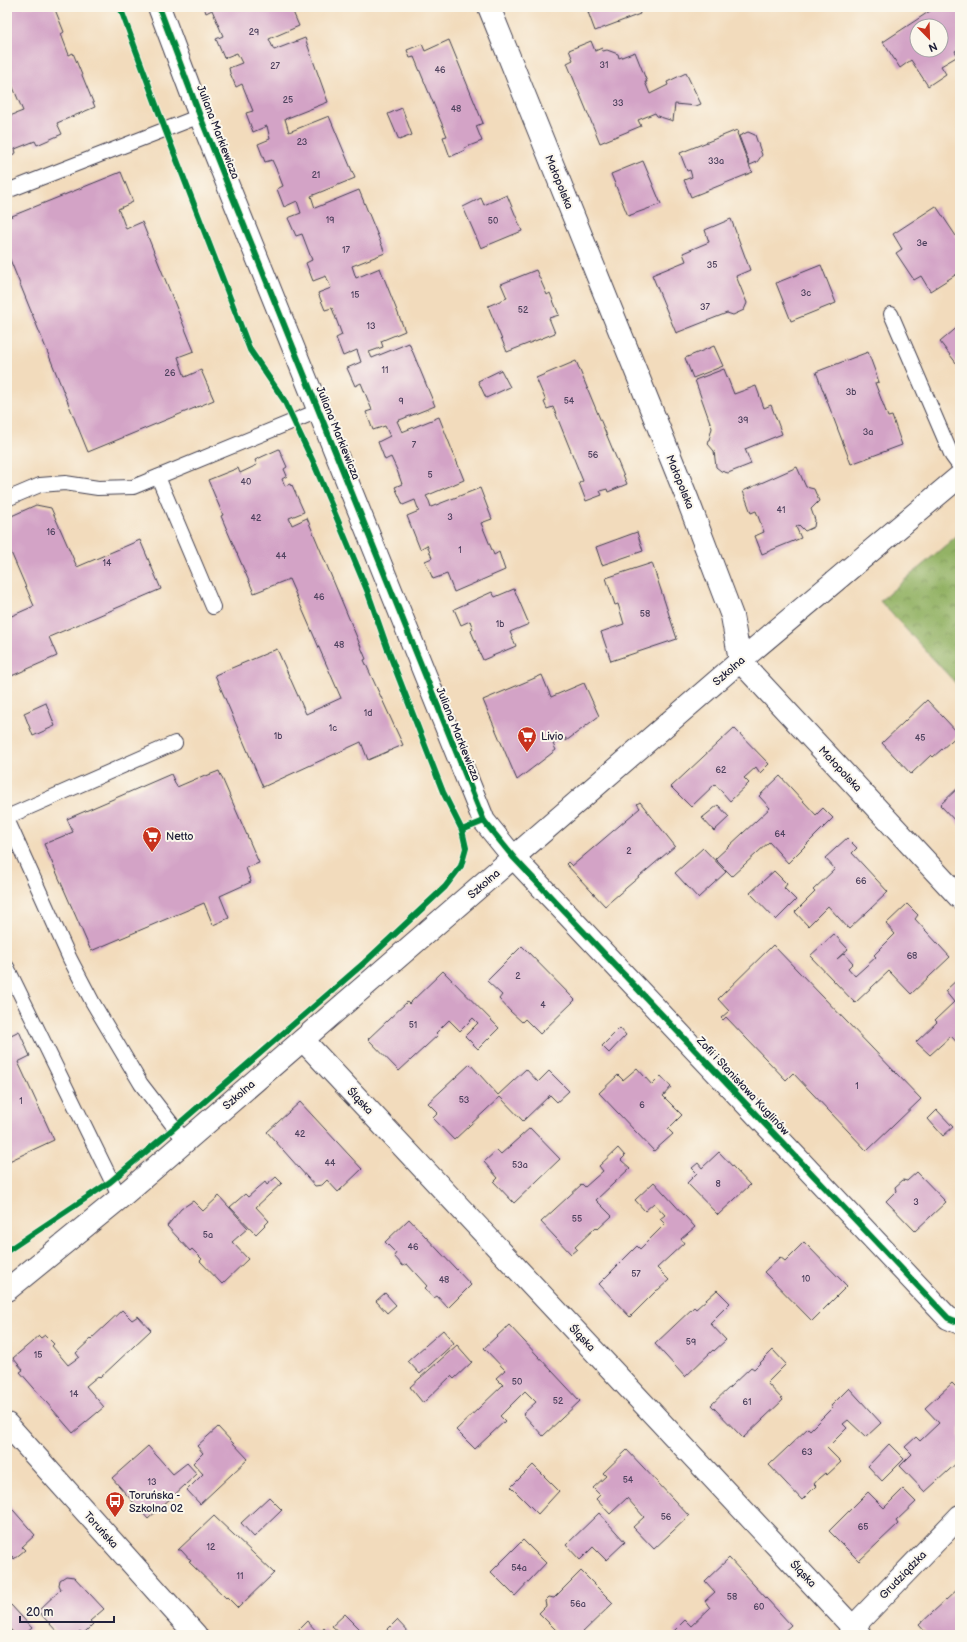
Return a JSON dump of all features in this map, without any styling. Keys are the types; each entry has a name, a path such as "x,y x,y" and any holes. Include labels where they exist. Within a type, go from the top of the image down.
{"street":[{"name":"Juliana Markiewicza","path":"159,7 200,116 481,814 484,821 514,858"},
{"name":"Małopolska","path":"489,7 690,506 732,616 740,661 960,898"},
{"name":"Szkolna","path":"7,1290 120,1198 740,661 960,476"},
{"name":"Zofii i Stanisława Kuglinów","path":"514,858 948,1318 960,1323"},
{"name":"Śląska","path":"303,1040 854,1632"},
{"name":"Toruńska","path":"7,1424 196,1635"},
{"name":"Grudziądzka","path":"854,1632 960,1516"}],"lane":[{"path":"7,191 200,116"},
{"path":"891,314 952,456 960,467"},
{"path":"7,500 40,486 65,483 98,488 133,487 318,411"},
{"path":"158,476 213,607"},
{"path":"175,743 7,818 70,959 94,1003 141,1084 185,1141"},
{"path":"7,967 120,1198"}],"green space":[{"path":"960,533 960,688 880,601"}],"building":[{"path":"13,7 54,7 64,32 61,34 69,55 73,53 95,107 57,123 62,134 37,145 35,141 15,149 16,153 7,157 7,117 23,111 7,73 7,9"},
{"path":"204,7 291,7 299,26 269,39 274,50 305,38 328,102 285,119 289,132 329,116 355,178 311,196 315,208 359,190 385,253 352,266 356,278 380,268 405,331 381,341 383,347 369,352 372,358 409,343 435,406 397,421 402,432 439,417 464,480 426,496 431,507 480,488 492,519 481,523 494,555 499,552 505,570 454,592 447,574 433,579 425,561 432,558 427,545 420,549 407,516 419,511 415,500 403,505 395,487 402,484 397,470 391,457 385,460 378,442 390,436 385,426 373,430 366,412 372,410 361,383 355,386 347,368 361,362 357,350 343,356 336,338 342,335 332,308 325,310 318,293 331,288 326,276 313,281 306,263 312,260 302,234 296,236 288,218 301,213 297,201 284,207 277,189 283,186 278,173 272,160 265,162 258,144 270,139 267,126 253,132 246,113 253,111 242,84 236,87 230,73 229,68 242,63 237,53 224,58 216,39 223,36 212,10 206,13"},
{"path":"601,7 638,7 640,14 595,31 588,12"},
{"path":"936,7 960,7 960,48 955,51 958,56 941,66 946,74 928,86 911,60 900,68 883,42 909,25 909,58 949,58 949,18 919,18"},
{"path":"449,40 483,123 476,126 482,141 464,148 465,150 450,157 443,137 447,136 414,57 410,58 407,50 422,44 425,51"},
{"path":"591,41 595,51 602,48 603,51 607,50 618,54 619,58 635,52 647,82 645,82 650,94 668,85 667,82 686,73 701,104 696,106 675,104 673,121 657,116 655,113 638,120 641,126 600,143 567,63 573,60 569,50"},
{"path":"402,108 412,135 399,140 388,114"},
{"path":"737,130 753,172 691,197 684,180 692,177 690,170 687,171 680,153"},
{"path":"748,132 755,135 762,155 757,162 750,165 739,136"},
{"path":"643,161 661,204 628,216 611,174"},
{"path":"121,172 133,202 118,209 126,229 142,222 194,351 178,357 185,377 201,370 214,400 88,452 7,252 7,218"},
{"path":"507,195 522,231 481,248 463,207 481,198 484,205"},
{"path":"936,206 960,242 960,272 930,291 921,276 914,280 896,253 902,249 893,234"},
{"path":"731,219 750,270 736,276 747,303 744,310 733,315 727,313 676,333 652,275 686,261 683,253 709,242 705,230"},
{"path":"821,265 836,303 791,321 776,283"},
{"path":"536,270 547,295 550,293 559,315 549,318 555,333 507,352 488,306 507,298 501,284"},
{"path":"960,325 960,368 940,342"},
{"path":"714,346 723,366 693,378 685,358"},
{"path":"868,352 879,382 875,383 888,417 892,416 902,445 851,464 816,372"},
{"path":"576,361 627,484 608,492 607,489 600,491 602,495 586,501 579,483 583,481 553,407 547,409 544,402 546,401 536,378"},
{"path":"724,369 734,394 756,386 764,408 771,405 782,434 745,449 751,464 728,473 721,471 716,467 714,451 708,444 712,428 695,380"},
{"path":"501,370 510,387 486,398 478,381"},
{"path":"279,449 287,467 284,469 287,476 282,479 285,486 290,484 291,486 292,485 304,512 289,518 292,525 307,518 366,659 364,660 403,745 368,760 361,742 263,787 215,675 277,649 306,714 341,698 289,579 254,593 221,516 223,515 208,480 238,468 240,473 257,465 255,460"},
{"path":"797,467 806,487 814,489 819,501 811,509 815,520 814,527 805,531 799,525 796,527 801,538 762,554 755,536 764,532 756,511 751,513 743,491"},
{"path":"36,505 51,508 77,567 140,540 161,589 49,637 57,656 7,678 7,618 34,606 7,543 7,518"},
{"path":"637,532 643,551 602,565 596,547"},
{"path":"652,563 677,639 611,661 601,632 624,624 618,604 615,605 606,578"},
{"path":"514,589 529,624 510,632 516,646 483,660 479,651 478,652 479,650 471,631 473,629 470,621 461,625 454,609 492,592 495,597"},
{"path":"542,675 551,697 584,683 599,716 566,741 566,738 553,744 556,750 517,780 483,700"},
{"path":"927,700 959,734 933,757 931,755 911,774 882,743"},
{"path":"46,703 55,726 33,736 24,713"},
{"path":"734,728 769,764 760,773 756,767 744,778 749,783 730,801 715,784 691,807 671,787"},
{"name":"Netto","path":"219,771 259,863 246,868 251,882 220,896 229,918 213,925 204,903 91,951 44,844 73,832 67,819 171,774 177,787 205,775 206,776"},
{"path":"780,776 816,815 823,808 833,818 788,863 769,842 732,876 715,859 770,808 759,796"},
{"path":"960,786 960,826 940,805"},
{"path":"640,802 675,846 605,906 566,864 568,862 572,866 640,808 637,804"},
{"path":"718,805 729,817 714,831 702,818"},
{"path":"847,838 857,848 852,853 888,892 849,929 828,906 808,926 795,912 815,892 813,890 835,869 825,858"},
{"path":"703,848 726,872 698,898 675,873"},
{"path":"774,871 787,884 784,888 796,900 776,920 750,893"},
{"path":"907,904 918,915 915,919 950,957 911,994 889,971 855,1003 810,956 834,934 848,949 837,959 844,953 853,963 848,968 855,976 876,957 874,955 895,934 886,924"},
{"path":"773,945 921,1099 867,1151 793,1073 786,1080 726,1017 723,1020 721,1018 729,1011 718,999"},
{"path":"522,946 575,1000 540,1034 525,1019 522,1022 510,1011 499,999 502,995 487,981"},
{"path":"443,971 499,1028 478,1049 465,1036 478,1023 473,1018 460,1031 449,1020 436,1033 438,1035 399,1071 368,1039 407,1002 409,1004"},
{"path":"960,977 960,1046 951,1036 930,1055 916,1042 937,1022 935,1020 954,1002 945,991"},
{"path":"620,1028 626,1035 609,1053 602,1046"},
{"path":"19,1031 30,1056 18,1062 54,1140 7,1162 7,1037"},
{"path":"470,1064 498,1095 526,1069 538,1082 549,1071 569,1091 557,1102 550,1095 523,1121 500,1097 454,1140 433,1118 438,1113 428,1103"},
{"path":"637,1068 652,1085 661,1076 671,1087 663,1096 682,1115 668,1129 673,1134 654,1151 599,1093 618,1075 623,1080"},
{"path":"300,1102 362,1169 338,1192 327,1180 322,1185 315,1186 267,1132"},
{"path":"937,1110 953,1127 943,1136 928,1119"},
{"path":"960,1124 960,1134 955,1129"},
{"path":"530,1128 560,1159 514,1203 494,1182 498,1178 484,1162 497,1150 501,1154"},
{"path":"618,1148 625,1156 621,1160 630,1168 596,1200 612,1216 598,1229 596,1227 575,1247 577,1249 571,1254 541,1222 582,1184 585,1187 603,1171 599,1166"},
{"path":"719,1152 750,1185 718,1215 687,1183 697,1173 692,1168 698,1163 702,1168"},
{"path":"917,1172 946,1202 915,1231 886,1201 896,1191 895,1187 903,1180 907,1181"},
{"path":"276,1177 282,1183 256,1207 269,1221 256,1234 230,1207 245,1194 248,1197 265,1182 267,1185"},
{"path":"654,1182 695,1227 681,1239 684,1243 657,1268 669,1280 630,1317 599,1284 637,1246 640,1249 665,1224 660,1219 665,1215 654,1203 645,1211 635,1200"},
{"path":"219,1196 248,1228 232,1242 248,1259 222,1284 200,1261 202,1259 192,1249 190,1251 167,1226 181,1209 193,1201 203,1211"},
{"path":"409,1219 471,1285 448,1308 437,1296 434,1298 425,1288 427,1286 407,1264 403,1266 394,1256 396,1253 385,1242"},
{"path":"804,1242 847,1286 812,1321 764,1272 780,1257 785,1261"},
{"path":"717,1290 730,1303 710,1323 726,1340 714,1351 713,1350 685,1377 655,1344 694,1307 696,1309"},
{"path":"385,1293 396,1305 387,1313 376,1301"},
{"path":"122,1310 132,1320 138,1316 151,1330 100,1378 98,1376 86,1386 104,1407 73,1433 20,1372 23,1370 13,1358 39,1336 41,1338 45,1335 54,1344 52,1346 68,1365 79,1357 76,1353"},
{"path":"509,1325 580,1401 543,1436 523,1414 536,1402 525,1391 500,1416 505,1421 475,1449 456,1430 503,1385 496,1378 505,1370 484,1348"},
{"path":"443,1330 454,1343 420,1374 408,1361"},
{"path":"457,1345 472,1362 454,1379 451,1376 423,1403 410,1387"},
{"path":"773,1350 786,1364 767,1383 783,1400 743,1438 711,1405 751,1367 754,1369"},
{"path":"952,1383 958,1389 960,1387 960,1460 925,1492 900,1466 912,1454 905,1447 916,1437 920,1441 939,1423 925,1408"},
{"path":"849,1388 881,1423 866,1437 848,1420 843,1424 847,1428 827,1448 841,1462 827,1475 825,1473 819,1478 814,1484 816,1486 802,1500 769,1465 808,1428 810,1430 833,1407 831,1406"},
{"path":"218,1427 248,1459 200,1504 187,1490 203,1474 193,1463 203,1453 197,1446"},
{"path":"889,1444 904,1459 882,1481 868,1466"},
{"path":"148,1446 173,1474 187,1463 197,1474 148,1519 112,1478"},
{"path":"627,1450 689,1516 654,1549 633,1527 644,1517 627,1498 610,1514 596,1499 600,1495 593,1488 606,1476 603,1473"},
{"path":"533,1465 559,1491 538,1514 511,1487"},
{"path":"903,1489 916,1502 896,1521 898,1524 859,1561 829,1531 868,1492 884,1508"},
{"path":"269,1497 282,1510 254,1537 241,1523"},
{"path":"7,1503 35,1535 22,1547 25,1550 14,1559 12,1556 7,1561"},
{"path":"599,1513 625,1542 606,1560 593,1547 580,1560 566,1545"},
{"path":"214,1516 274,1573 238,1608 189,1562 191,1561 181,1550 178,1550"},
{"path":"523,1540 546,1563 515,1596 491,1572"},
{"path":"729,1558 791,1625 780,1635 678,1635 674,1631 685,1620 691,1626 710,1608 705,1601 715,1592 705,1581"},
{"path":"581,1571 613,1603 580,1635 561,1635 539,1613 546,1606 545,1601 549,1597 554,1598"},
{"path":"66,1576 74,1577 104,1609 90,1621 93,1624 83,1634 80,1631 76,1635 60,1635 38,1611 61,1589 59,1585 60,1580"},
{"path":"959,1588 960,1635 928,1635 919,1625"},
{"path":"11,1605 32,1628 24,1635 16,1635 7,1626 7,1608"},
{"path":"345,1614 366,1635 342,1635 332,1626"},
{"path":"397,1620 410,1634 382,1635"},
{"path":"307,1621 319,1634 324,1628 331,1635 293,1635"}],"cycle path":[{"path":"120,7 250,350 284,400 315,466 367,590 388,650 443,792 462,830"},
{"path":"159,7 200,116 484,821 514,858 948,1318 960,1323"},
{"path":"7,1251 110,1182 364,963 445,887 461,866 466,848 462,830 484,821"}],"place":[{"name":"Livio","path":"527,753"},
{"name":"Netto","path":"152,853"},
{"name":"Toruńska - Szkolna 02","path":"115,1518"}]}
